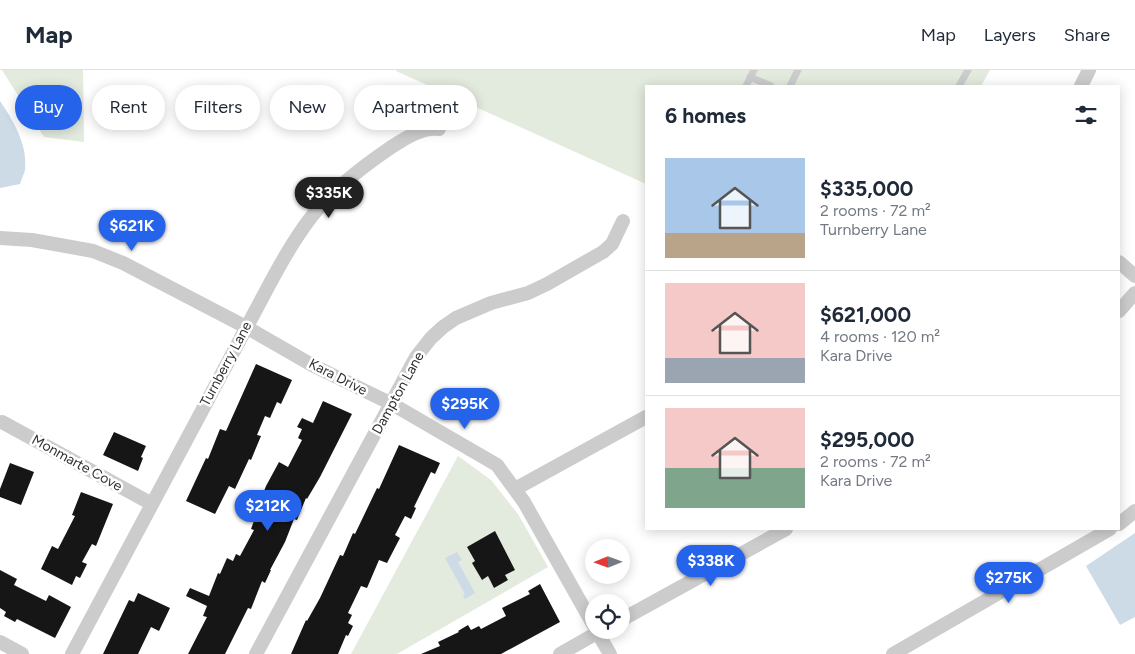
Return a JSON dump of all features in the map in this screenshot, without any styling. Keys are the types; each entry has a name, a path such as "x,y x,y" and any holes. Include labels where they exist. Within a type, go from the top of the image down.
{"street":[{"path":"1081,85 1089,70"},
{"name":"Turnberry Lane","path":"72,654 284,257 314,214 353,176 403,140 423,131 431,130"},
{"name":"Dampton Lane","path":"256,654 416,357 431,338 443,327 472,310 517,297 547,284 603,252 612,244 623,221"},
{"name":"Kara Drive","path":"0,238 32,240 93,251 122,263 246,327 312,365 392,404 497,465 524,502 585,609"},
{"path":"1120,263 1135,276"},
{"path":"1120,310 1135,293"},
{"path":"515,489 645,418"},
{"name":"Monmarte Cove","path":"2,422 152,504"},
{"path":"1120,523 1135,511"},
{"path":"630,615 784,530"},
{"path":"893,654 1108,530"},
{"path":"560,654 585,638"},
{"name":"Kara Drive","path":"602,639 610,654"},
{"path":"0,642 22,654"}],"lane":[{"path":"790,85 798,70"},
{"path":"960,85 968,70"},
{"path":"746,85 752,73 769,85"}],"shaded area":[{"path":"2,70 83,70 84,142 44,137 40,130 82,130 82,85 15,85 15,91"},
{"path":"396,70 990,70 982,85 645,85 645,184 477,108 477,85 427,85"},
{"path":"0,101 10,116 22,142 25,170 20,184 0,188"},
{"path":"458,456 491,480 518,514 548,567 397,654 351,654"},
{"path":"1135,533 1135,617 1120,625 1086,566"},
{"path":"457,552 462,560 458,562 475,593 465,599 463,596 465,594 445,558"}],"building":[{"path":"256,364 292,380 281,404 277,402 270,418 265,416 257,435 261,436 251,460 249,459 235,489 229,486 215,514 186,501 206,458 208,459 220,429 226,431"},
{"path":"323,401 352,414 320,477 306,498 297,520 294,519 265,583 262,581 251,609 248,608 225,654 188,654 207,617 203,616 207,606 186,596 190,588 209,596 218,573 220,574 227,558 233,561 236,554 240,556 254,530 251,529 254,517 266,486 279,462 288,467 302,440 298,438 302,429 297,427 302,418 313,423"},
{"path":"114,432 146,446 138,471 103,455"},
{"path":"399,445 440,463 435,474 431,472 414,507 416,508 411,519 405,516 395,535 400,538 387,563 379,560 367,588 361,586 348,613 352,615 348,623 353,626 348,636 346,635 338,654 291,654 306,620 320,598 340,555 343,556 377,488 379,489"},
{"path":"10,463 34,472 21,505 0,497 0,489"},
{"path":"81,492 113,504 96,546 92,544 82,562 87,564 80,578 76,576 72,585 41,569 52,546 58,549 75,516 72,515"},
{"path":"495,531 515,570 505,575 508,580 494,588 488,576 482,580 472,563 475,561 467,547"},
{"path":"0,570 17,579 14,585 46,601 49,595 71,607 55,638 17,619 15,622 4,616 6,612 0,608"},
{"path":"540,584 560,622 501,654 421,654 440,646 438,642 459,632 468,625 471,630 479,626 481,629 506,616 502,608 530,594 528,591"},
{"path":"138,593 170,608 159,631 151,627 138,654 103,654 129,600 134,602"}]}
